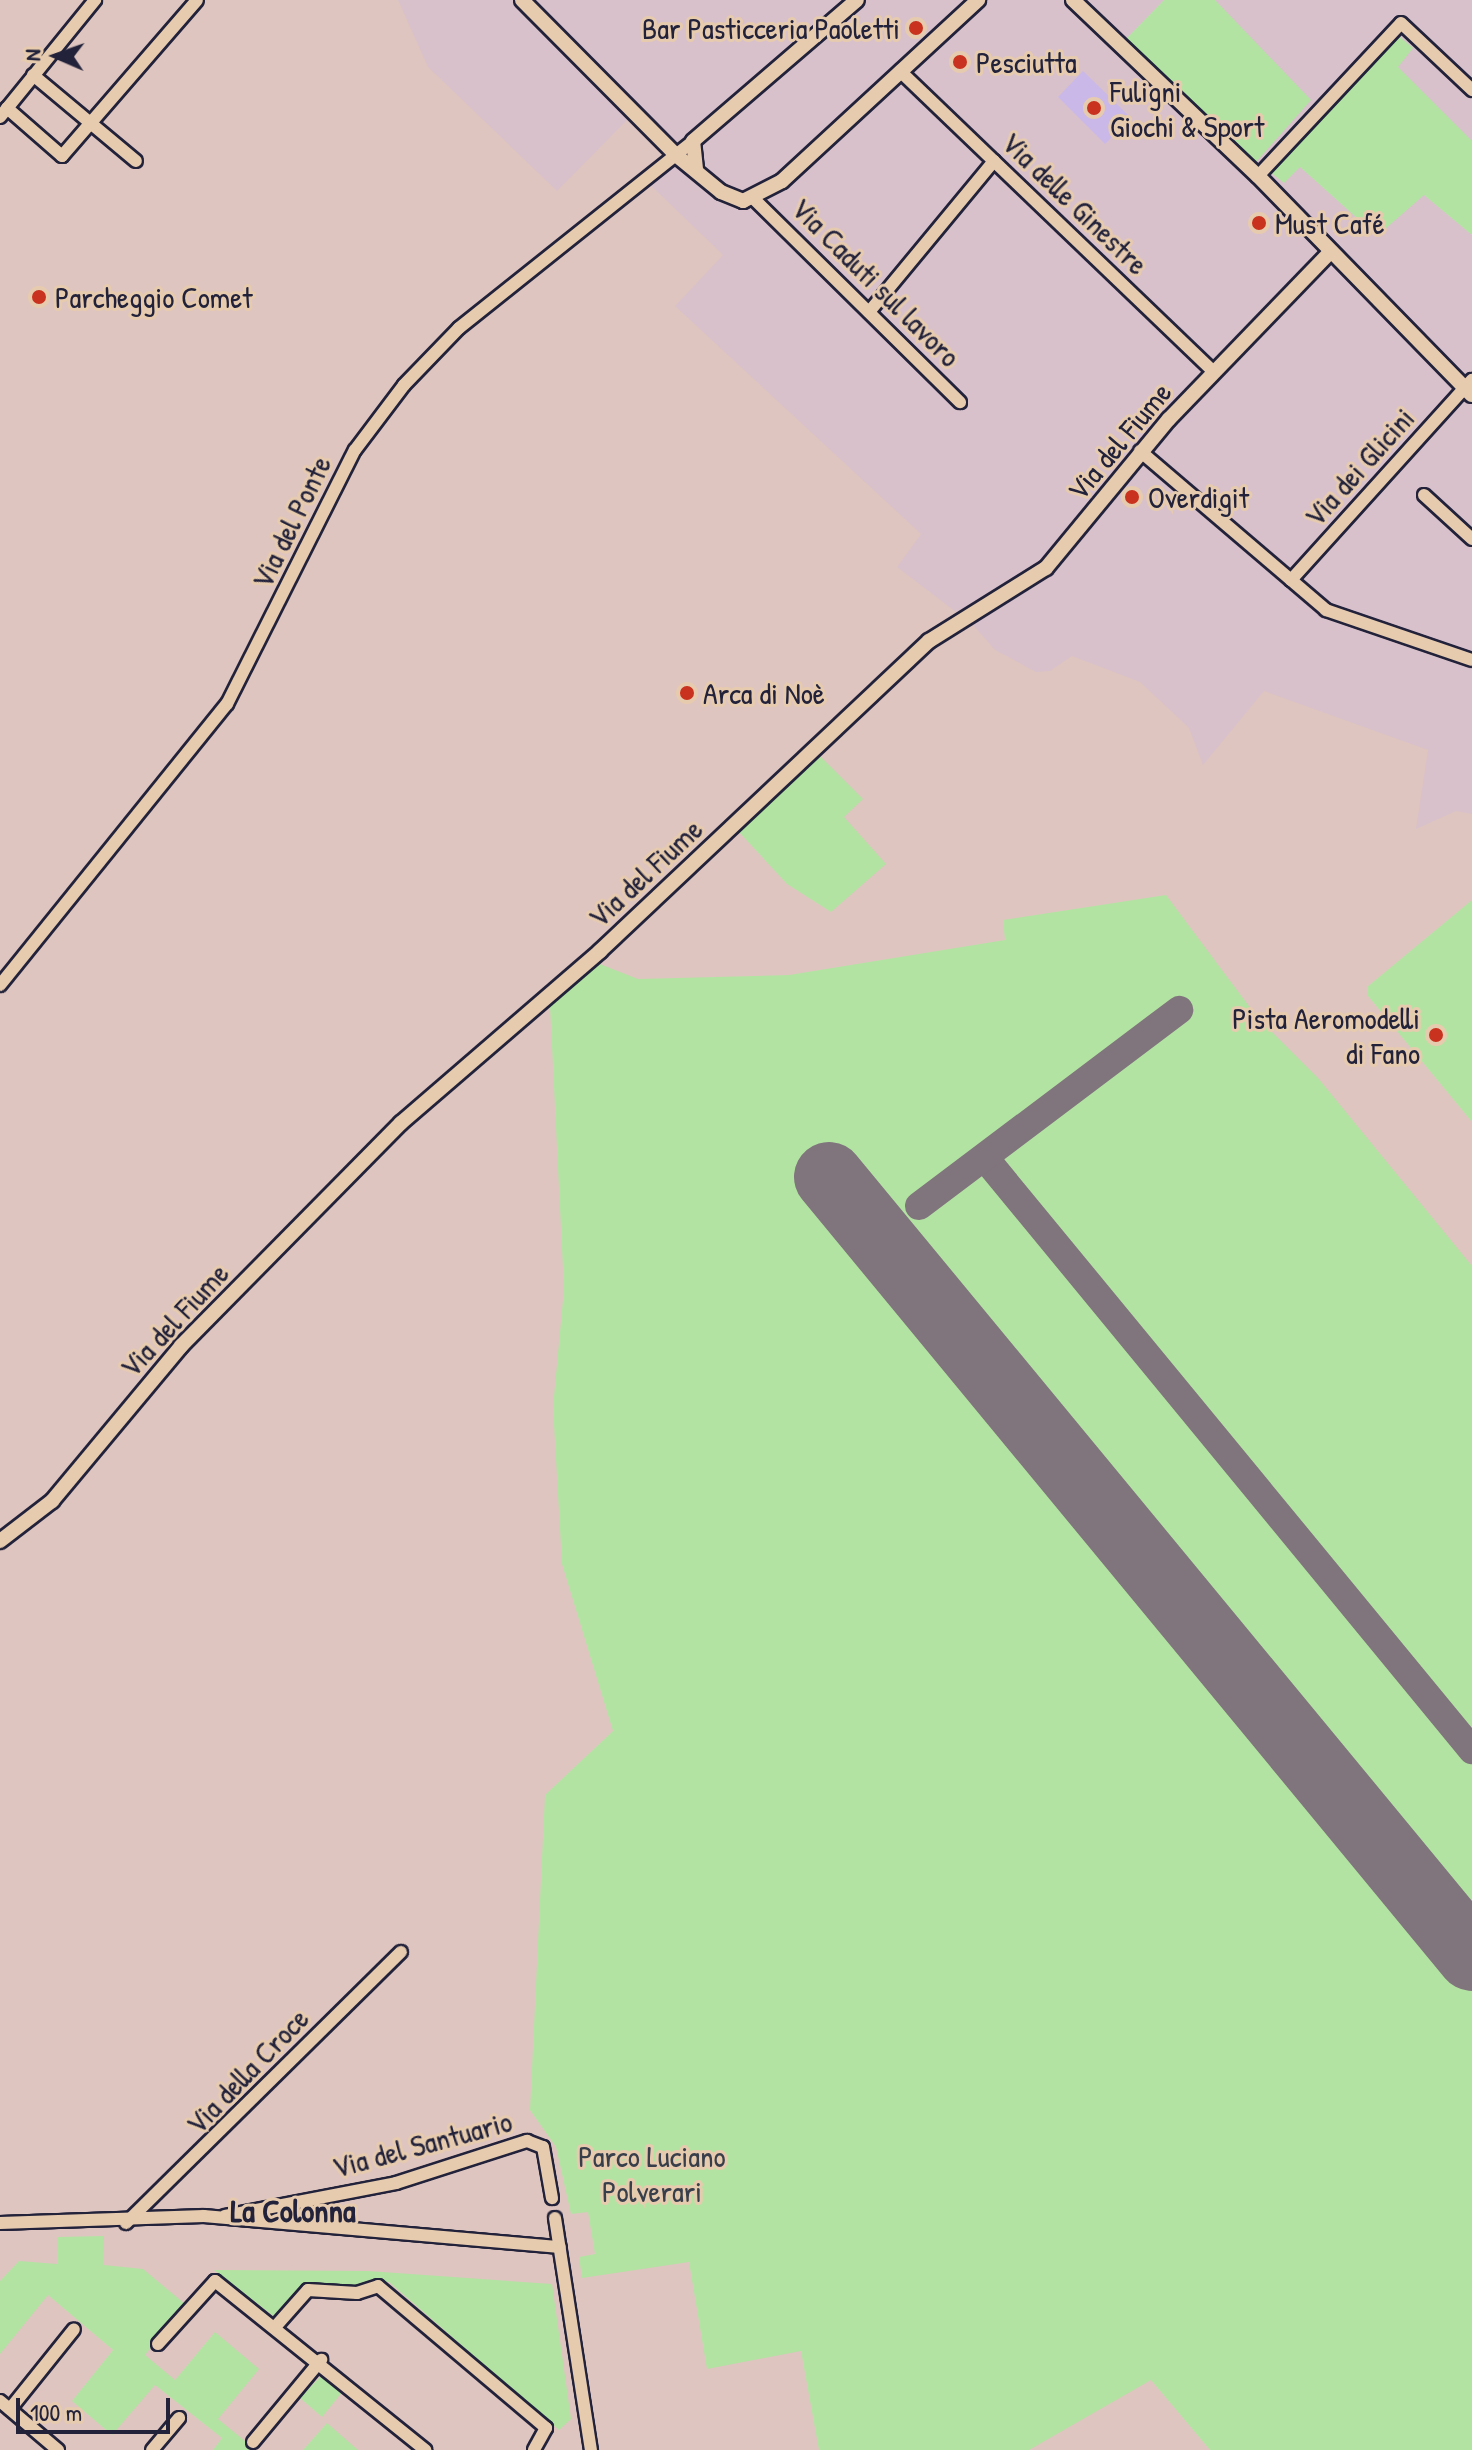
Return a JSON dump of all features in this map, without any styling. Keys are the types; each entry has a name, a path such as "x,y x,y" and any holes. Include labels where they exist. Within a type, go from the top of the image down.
{"street":[{"path":"95,0 4,112 62,156 197,0"},
{"path":"522,0 661,135 676,155 732,199 755,200 978,0"},
{"name":"Via del Ponte","path":"0,985 227,704 355,450 404,385 459,328 693,141 857,0"},
{"path":"1073,0 1258,176 1469,388"},
{"path":"1258,176 1401,23 1472,90"},
{"name":"Via delle Ginestre","path":"900,71 1214,372"},
{"path":"33,75 136,161"},
{"path":"661,135 693,141 696,169"},
{"path":"869,312 994,161"},
{"name":"Via Caduti sul lavoro","path":"755,200 960,402"},
{"name":"Via del Fiume","path":"0,1541 52,1501 181,1346 401,1123 656,900 929,641 1046,568 1140,451 1331,251"},
{"name":"Via dei Glicini","path":"1291,580 1469,388"},
{"path":"1140,451 1326,610 1472,660"},
{"path":"1424,495 1472,539"},
{"name":"Via della Croce","path":"126,2223 401,1952"},
{"name":"Via del Santuario","path":"214,2217 396,2183 527,2141 543,2147 552,2198"},
{"path":"0,2223 126,2223 214,2217 560,2247"},
{"path":"555,2218 591,2450"},
{"path":"158,2344 208,2283 223,2284 321,2360 425,2450"},
{"path":"276,2326 308,2290 357,2293 374,2283 546,2428 534,2450"},
{"path":"58,2450 5,2405 74,2329"},
{"path":"253,2442 321,2360"},
{"path":"152,2450 179,2418"}],"shaded area":[{"path":"398,0 1472,0 1472,814 1456,811 1416,829 1428,750 1264,691 1203,765 1189,728 1140,682 1072,656 1050,671 1036,672 995,650 973,625 897,567 921,534 675,306 723,255 640,175 665,155 627,120 557,191 428,67"}],"green space":[{"path":"1164,0 1215,0 1311,100 1256,162 1125,40"},
{"path":"1399,36 1413,48 1398,67 1472,141 1472,235 1424,195 1377,236 1300,167 1284,183 1270,172"},
{"path":"817,753 863,799 844,817 886,864 831,912 787,884 738,831"},
{"name":"Parco Luciano Polverari","path":"1166,895 1257,1017 1318,1078 1472,1266 1472,2450 1210,2450 1151,2380 1029,2450 819,2450 801,2351 707,2369 689,2262 582,2278 579,2257 595,2254 588,2212 571,2214 556,2147 530,2110 545,1795 613,1731 562,1564 553,1407 564,1289 550,1006 592,961 638,979 789,975 1005,940 1003,920"},
{"name":"Pista Aeromodelli di Fano","path":"1472,900 1472,1122 1368,996 1367,987"},
{"path":"103,2236 104,2265 143,2269 185,2304 145,2355 175,2380 215,2332 259,2369 218,2419 256,2450 213,2450 222,2438 155,2385 112,2435 72,2401 113,2350 48,2295 0,2354 0,2281 19,2261 57,2264 58,2237"},
{"path":"214,2270 368,2271 552,2284 571,2419 559,2430 389,2282 311,2292 281,2322"},
{"path":"322,2375 343,2391 322,2417 300,2398"},
{"path":"327,2423 358,2450 303,2450"}],"building":[{"name":"Fuligni Giochi & Sport","path":"1083,71 1131,118 1105,144 1058,97"}],"taxiway":[{"path":"919,1206 1179,1010"},
{"path":"985,1158 1472,1750"}],"runway":[{"path":"829,1177 1472,1956"}],"place":[{"name":"Bar Pasticceria Paoletti","path":"916,28"},
{"name":"Pesciutta","path":"960,62"},
{"name":"Fuligni Giochi & Sport","path":"1094,108"},
{"name":"Must Café","path":"1259,223"},
{"name":"Parcheggio Comet","path":"39,297"},
{"name":"Overdigit","path":"1132,497"},
{"name":"Arca di Noè","path":"687,693"},
{"name":"Pista Aeromodelli di Fano","path":"1436,1035"}],"district":[{"name":"La Colonna","path":"293,2211"}]}
